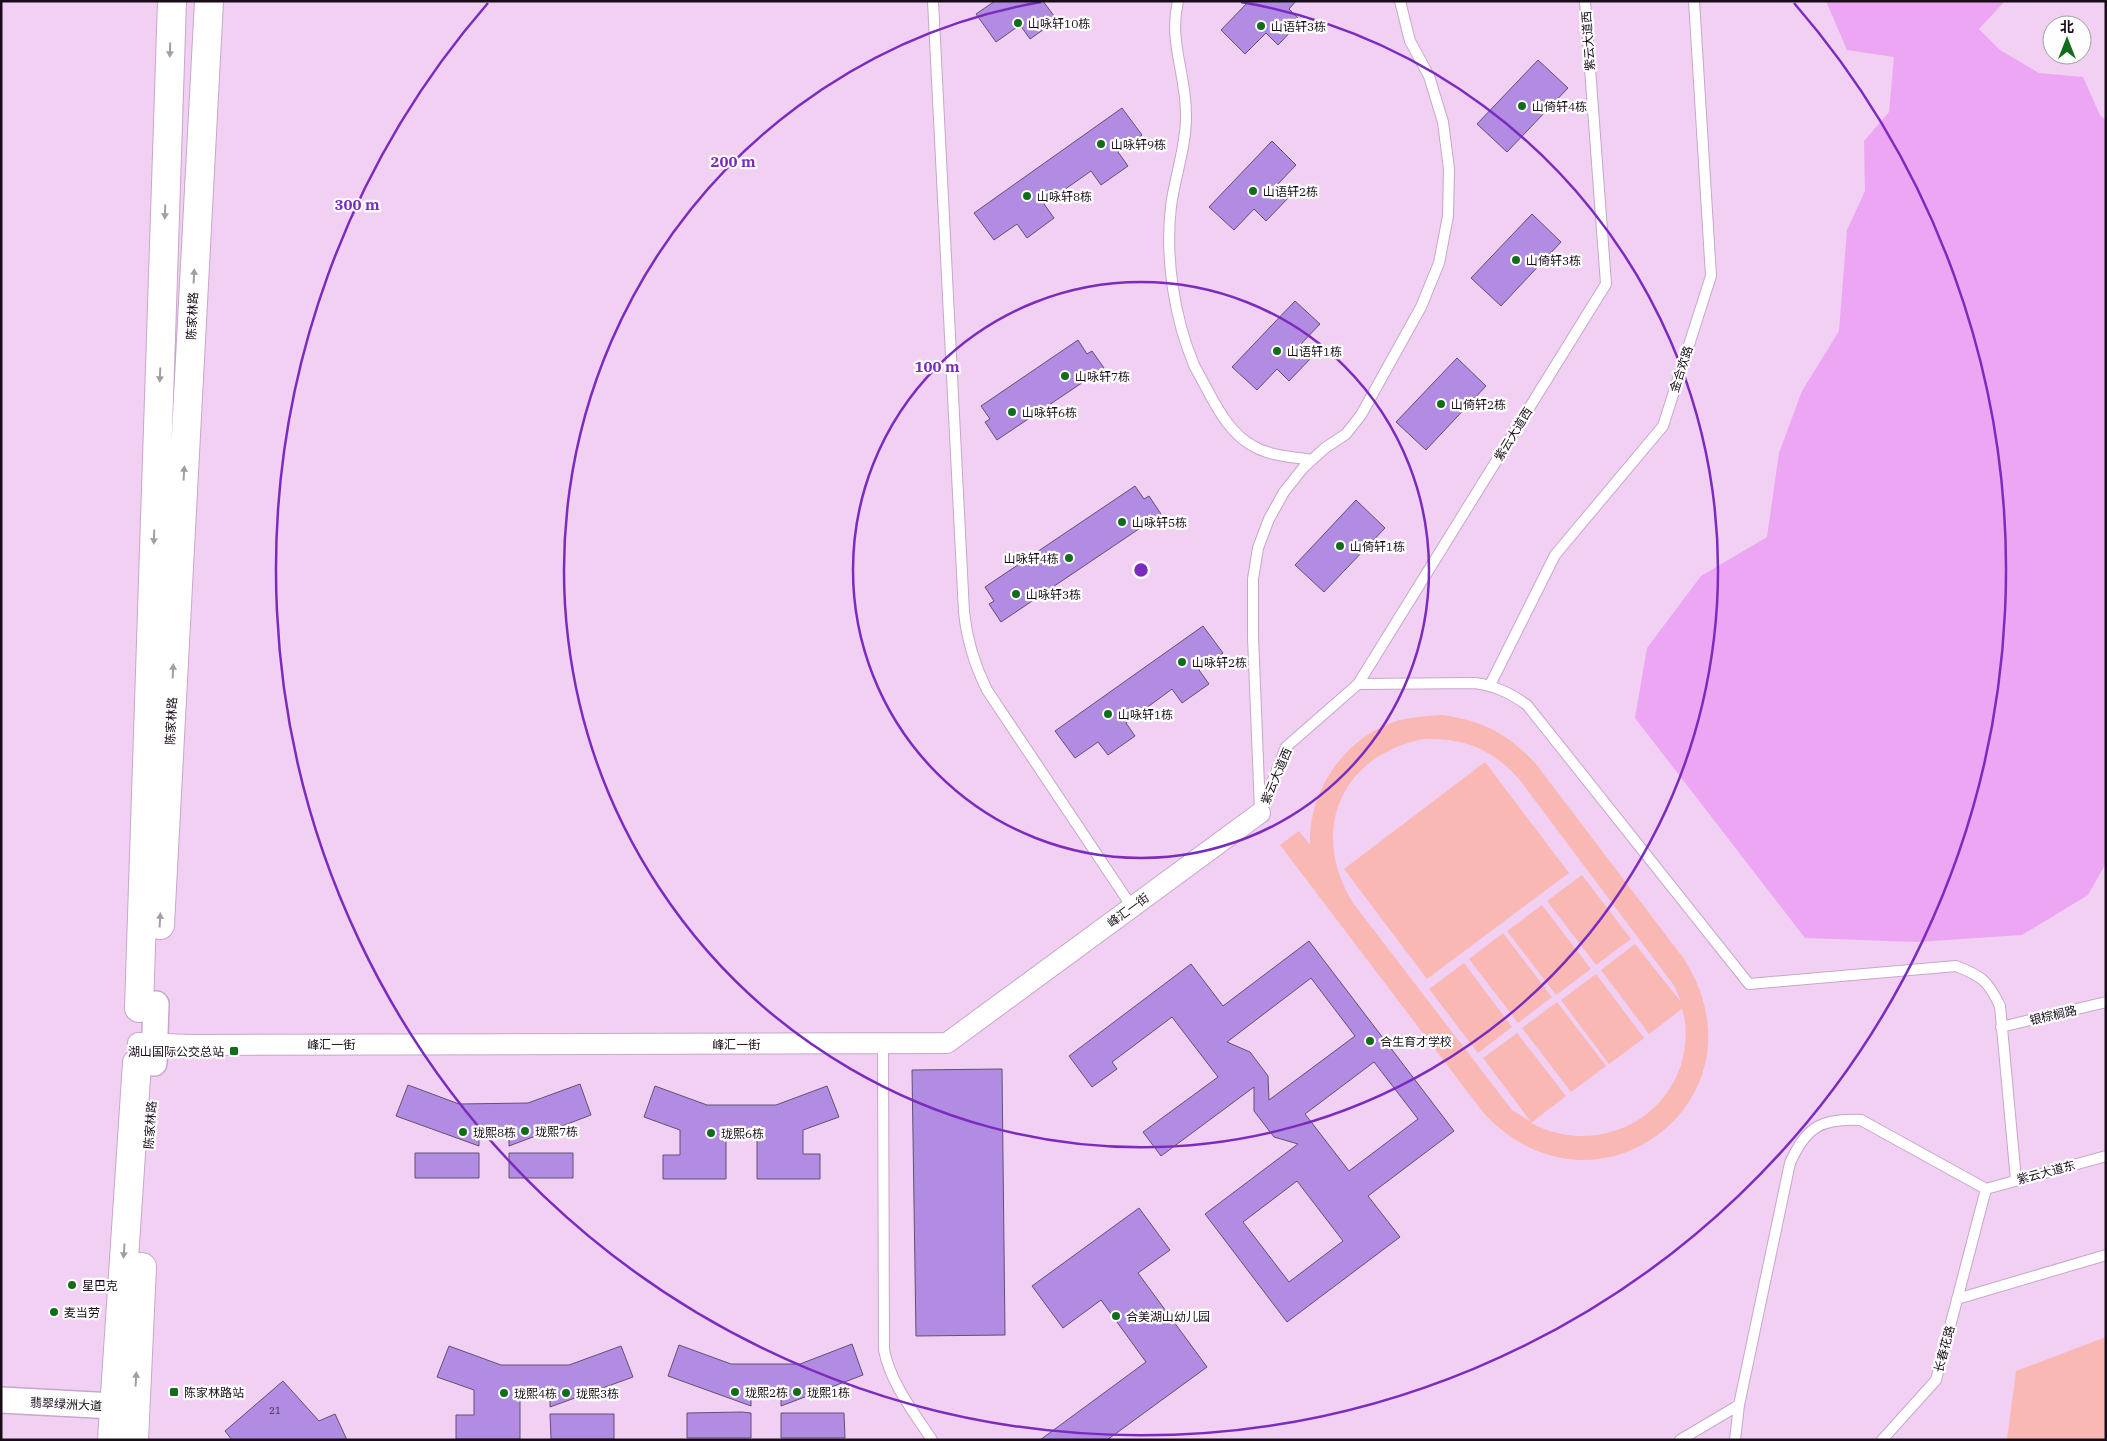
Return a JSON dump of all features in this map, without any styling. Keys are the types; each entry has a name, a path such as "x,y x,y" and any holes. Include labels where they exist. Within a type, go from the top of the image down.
{"main road":[{"name":"陈家林路","path":"147,1006 172,1"},
{"name":"陈家林路","path":"147,1006 209,1"},
{"name":"陈家林路","path":"126,1437 114,1406 146,1053"},
{"name":"陈家林路","path":"126,1437 143,1233 146,1053"}],"street":[{"name":"峰汇一街","path":"146,1053 947,1043 1260,813"},
{"name":"陈家林路","path":"146,1053 147,1006"},
{"name":"翡翠绿洲大道","path":"1,1400 114,1406"}],"lane":[{"path":"933,1 964,612 967,640 975,666 987,690 1132,907"},
{"path":"1178,1 1174,17 1174,44 1184,80 1186,117 1182,154 1171,207 1170,261 1178,314 1194,365 1220,413 1234,432 1254,447 1278,454 1312,460"},
{"path":"1260,813 1254,696 1253,579 1258,548 1269,519 1284,492 1312,460 1325,448 1346,434 1361,415 1421,307 1438,263 1448,216 1450,169 1443,122 1429,76 1410,41 1400,1"},
{"name":"紫云大道西","path":"1260,813 1286,747 1358,684 1606,284 1585,1"},
{"name":"金合欢路","path":"1490,685 1555,555 1663,426 1711,276 1694,1"},
{"path":"1358,684 1475,683 1490,685 1510,692 1526,705 1748,984 1956,966 1975,973 1991,988 2000,1006 2016,1180"},
{"name":"银棕榈路","path":"2001,1028 2106,1002"},
{"path":"883,1043 884,1350 888,1369 896,1386 932,1440"},
{"path":"1735,1440 1739,1404 1790,1163 1799,1142 1816,1126 1838,1119 1861,1120 1986,1189"},
{"name":"紫云大道东","path":"1986,1189 2106,1156"},
{"name":"长春花路","path":"1882,1440 1936,1380 1986,1189"},
{"path":"1957,1298 2106,1255"},
{"path":"1680,1440 1739,1404"}],"shaded area":[{"path":"1826,1 2005,1 1979,29 2000,50 2039,73 2083,77 2100,115 2106,120 2106,863 2088,895 2022,935 1917,942 1805,938 1635,718 1647,648 1701,576 1767,537 1779,453 1802,391 1839,331 1847,230 1865,191 1864,141 1889,112 1894,57 1847,50"},
{"path":"1442,715 1470,721 1494,730 1515,745 1536,764 1684,959 1706,1011 1706,1060 1689,1102 1658,1135 1618,1155 1573,1160 1526,1146 1482,1111 1280,845 1299,831 1310,845 1311,824 1323,785 1347,752 1363,738 1381,727 1400,720","holes":["1423,739 1451,740 1476,747 1487,752 1509,768 1675,987 1681,1002 1635,944 1601,970 1649,1034 1682,1009 1685,1023 1686,1037 1683,1058 1671,1087 1657,1105 1639,1119 1620,1129 1598,1135 1576,1136 1553,1132 1531,1123 1566,1096 1517,1033 1483,1058 1531,1122 1512,1110 1353,903 1340,876 1334,850 1334,824 1340,801 1353,780 1371,762 1394,748"]},
{"path":"1485,762 1569,873 1427,979 1344,869"},
{"path":"1582,875 1631,939 1596,965 1547,901"},
{"path":"1542,905 1591,969 1556,995 1507,931"},
{"path":"1503,933 1552,997 1518,1023 1469,959"},
{"path":"1464,963 1512,1027 1478,1053 1429,989"},
{"path":"1596,974 1644,1038 1609,1064 1561,1000"},
{"path":"1557,1002 1606,1066 1571,1092 1522,1028"},
{"path":"2106,1337 2106,1440 2007,1440 2016,1371"}],"building":[{"name":"山咏轩10栋","path":"995,1 1043,1 1057,20 1030,39 1020,25 996,42 976,14"},
{"name":"山语轩3栋","path":"1249,1 1296,1 1289,9 1301,21 1278,45 1266,33 1245,54 1221,30"},
{"name":"山倚轩4栋","path":"1538,60 1568,88 1507,152 1477,124"},
{"path":"1122,108 1142,135 1118,152 1128,166 1101,185 1091,171 1044,204 1054,218 1027,238 1017,224 994,240 974,213"},
{"name":"山语轩2栋","path":"1272,141 1296,165 1276,186 1289,197 1266,221 1254,209 1234,230 1209,207"},
{"name":"山倚轩3栋","path":"1532,214 1561,242 1501,306 1471,278"},
{"name":"山语轩1栋","path":"1295,301 1320,324 1300,345 1312,357 1289,381 1277,369 1257,390 1232,367"},
{"path":"1078,340 1087,354 1092,351 1104,368 997,440 985,422 990,419 981,406"},
{"name":"山倚轩2栋","path":"1457,358 1486,386 1426,450 1396,422"},
{"path":"1135,486 1144,499 1149,496 1161,514 1001,622 989,604 994,601 985,587"},
{"name":"山倚轩1栋","path":"1356,500 1385,528 1324,592 1295,565"},
{"path":"1203,626 1223,653 1199,670 1209,684 1182,703 1172,689 1126,723 1135,736 1108,755 1098,742 1075,758 1055,731"},
{"path":"1309,941 1454,1131 1368,1196 1400,1237 1287,1322 1205,1214 1298,1144 1274,1137 1254,1111 1254,1087 1161,1156 1143,1132 1218,1077 1172,1017 1112,1062 1117,1069 1092,1087 1069,1056 1191,964 1223,1006","holes":["1311,978 1355,1036 1269,1100 1268,1076 1250,1052 1227,1042","1374,1062 1418,1119 1349,1171 1305,1114","1297,1181 1343,1241 1289,1282 1243,1222"]},
{"path":"1002,1069 1005,1335 916,1336 912,1070"},
{"path":"580,1084 591,1115 509,1146 509,1134 479,1134 479,1146 396,1116 408,1085 459,1104 528,1103"},
{"path":"655,1086 707,1105 776,1105 827,1086 839,1117 803,1130 803,1154 820,1154 820,1179 757,1179 757,1135 726,1135 726,1179 663,1179 663,1155 680,1155 680,1130 644,1117"},
{"path":"415,1153 479,1153 479,1178 415,1178"},
{"path":"509,1153 573,1153 573,1178 509,1178"},
{"path":"1139,1208 1170,1250 1138,1273 1207,1367 1107,1440 1040,1440 1146,1362 1101,1300 1063,1328 1032,1286"},
{"path":"852,1344 863,1375 781,1406 781,1394 751,1394 751,1406 668,1376 679,1345 731,1364 800,1364"},
{"path":"449,1346 501,1365 569,1365 621,1346 633,1377 550,1407 550,1396 520,1396 520,1439 456,1439 456,1415 474,1415 474,1390 437,1377"},
{"path":"283,1381 319,1421 335,1414 347,1440 232,1440 225,1431"},
{"path":"687,1413 751,1413 751,1438 687,1438"},
{"path":"781,1413 844,1413 845,1438 781,1438"},
{"path":"550,1414 614,1414 614,1439 551,1439"}],"place":[{"name":"山咏轩10栋","path":"1018,23"},
{"name":"山语轩3栋","path":"1261,26"},
{"name":"山倚轩4栋","path":"1522,106"},
{"name":"山咏轩9栋","path":"1101,144"},
{"name":"山语轩2栋","path":"1253,191"},
{"name":"山咏轩8栋","path":"1027,196"},
{"name":"山倚轩3栋","path":"1516,260"},
{"name":"山语轩1栋","path":"1277,351"},
{"name":"山咏轩7栋","path":"1065,376"},
{"name":"山倚轩2栋","path":"1441,404"},
{"name":"山咏轩6栋","path":"1012,412"},
{"name":"山咏轩5栋","path":"1122,522"},
{"name":"山倚轩1栋","path":"1340,546"},
{"name":"山咏轩4栋","path":"1069,558"},
{"name":"山咏轩3栋","path":"1016,594"},
{"name":"山咏轩2栋","path":"1182,662"},
{"name":"山咏轩1栋","path":"1108,714"},
{"name":"合生育才学校","path":"1370,1041"},
{"name":"湖山国际公交总站","path":"234,1051"},
{"name":"珑熙7栋","path":"525,1131"},
{"name":"珑熙8栋","path":"463,1132"},
{"name":"珑熙6栋","path":"711,1133"},
{"name":"星巴克","path":"72,1285"},
{"name":"麦当劳","path":"54,1312"},
{"name":"合美湖山幼儿园","path":"1116,1316"},
{"name":"陈家林路站","path":"174,1392"},
{"name":"珑熙2栋","path":"735,1392"},
{"name":"珑熙1栋","path":"797,1392"},
{"name":"珑熙4栋","path":"504,1393"},
{"name":"珑熙3栋","path":"566,1393"}]}
